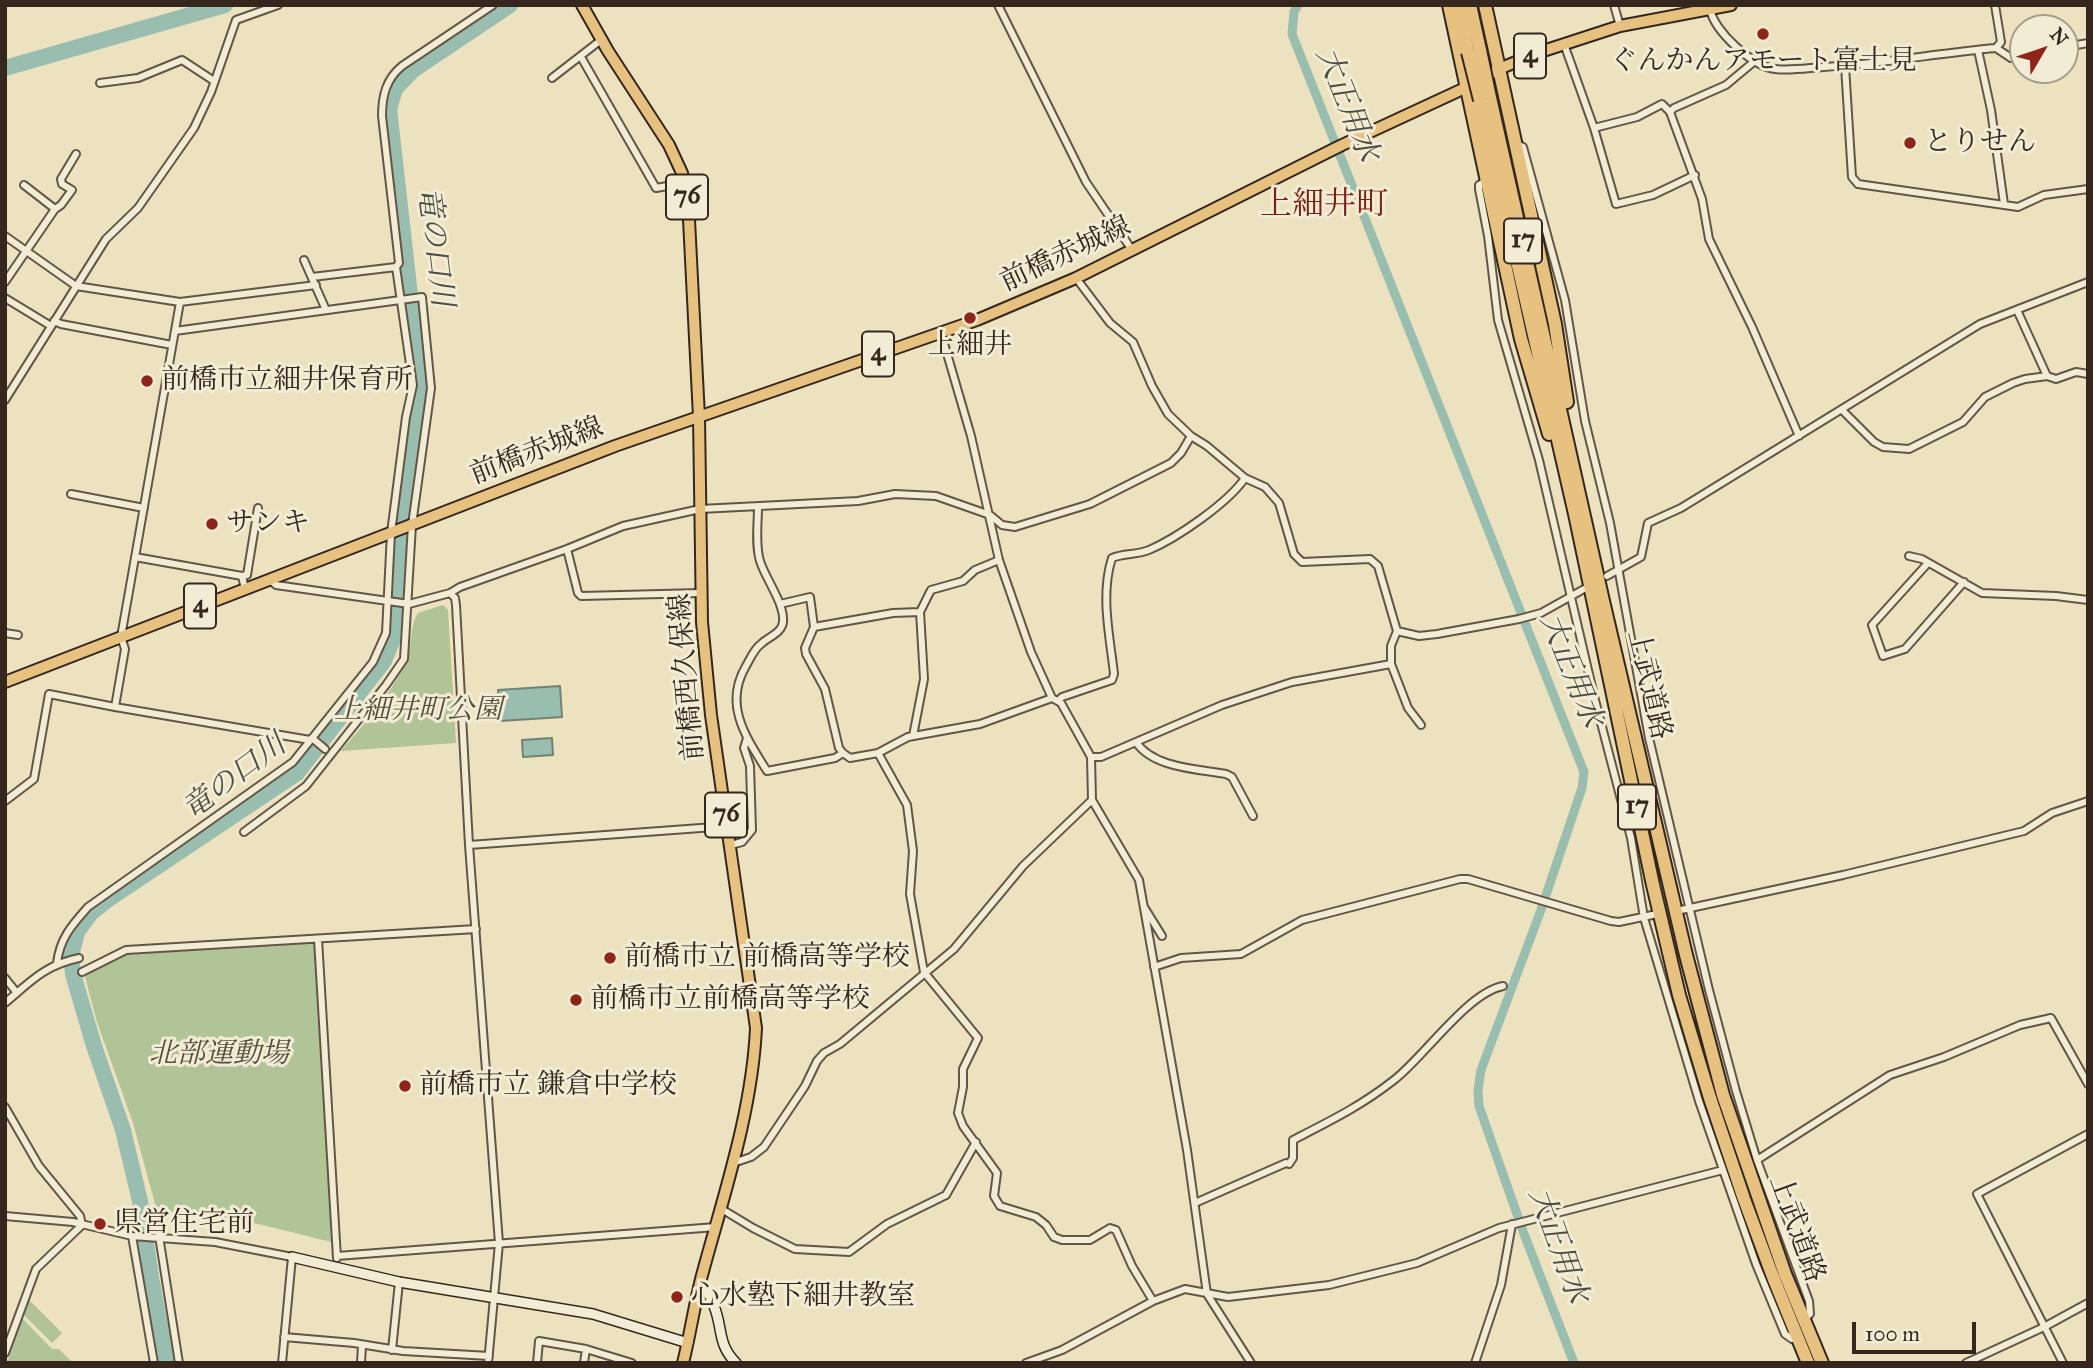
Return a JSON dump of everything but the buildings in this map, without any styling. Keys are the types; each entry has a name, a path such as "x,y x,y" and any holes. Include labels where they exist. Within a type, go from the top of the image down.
{"highway":[{"name":"17","path":"1449,5 1521,339 1580,514"},
{"name":"上武道路","path":"1458,5 1474,51 1485,96 1580,514 1653,885 1679,995 1744,1199 1808,1363"},
{"name":"上武道路","path":"1470,5 1474,51"},
{"name":"17","path":"1485,5 1555,324 1580,514"},
{"name":"上武道路","path":"1580,514 1686,956 1723,1095 1785,1274 1822,1363"}],"main road":[{"name":"前橋西久保線","path":"582,5 601,40 669,145 688,200 699,416 702,622 710,715 756,1028 754,1067 683,1363"},
{"name":"前橋赤城線","path":"411,525 615,446 941,333 1076,278 1499,69 1563,44 1620,26 1731,5"},
{"name":"4","path":"5,682 411,525"}],"street":[{"path":"5,400 106,239 138,208 194,128 236,20 278,5"},
{"path":"59,962 59,947 68,929 88,907 293,762 373,662 386,633 393,532 406,417 413,385 403,300 396,267 399,263 382,116 382,95 396,71 402,66 493,5"},
{"path":"998,5 1086,182 1132,250"},
{"path":"1614,5 1620,26"},
{"path":"1995,5 2001,42 1996,48"},
{"path":"1710,9 1711,18 1725,37 1773,69 1845,66 1996,48 2009,57"},
{"path":"552,78 601,40"},
{"path":"1563,44 1594,128 1616,204 1653,195 1695,175"},
{"path":"1978,50 1991,110 2004,204"},
{"path":"581,57 656,188 684,183"},
{"path":"100,83 138,78 182,60 214,80"},
{"path":"1670,112 1726,85 1756,60"},
{"path":"1845,66 1853,181 2018,207 2044,195 2088,189"},
{"path":"1594,128 1637,117 1662,104 1670,112 1695,175 1709,239 1752,327 1799,436"},
{"path":"1515,143 1523,147 1558,270 1585,421 1610,523 1649,738 1716,1019 1757,1160 1809,1301 1810,1314 1804,1320"},
{"path":"5,282 55,209 72,190 62,184 61,179 76,154"},
{"path":"1487,180 1479,185 1479,189 1488,236 1498,320 1539,460 1570,597 1631,838 1644,918 1699,1101 1756,1264 1785,1334 1792,1339 1797,1338"},
{"path":"24,185 55,209"},
{"path":"5,236 76,286 180,302 316,285"},
{"path":"304,260 326,310"},
{"path":"312,277 396,267"},
{"path":"1076,278 1110,323 1133,342 1152,386 1168,414 1191,436 1245,478 1265,486 1279,503 1294,554 1302,562 1370,559 1378,566 1397,631 1391,646 1391,664 1402,696 1421,725"},
{"path":"1607,576 1641,556 1648,523 1681,508 1980,324 2088,282"},
{"path":"175,331 422,297 432,388 411,525 409,604 404,659 306,786 244,832"},
{"path":"5,298 53,323 172,345"},
{"path":"115,707 125,649 121,637 180,302"},
{"path":"2017,310 2047,376"},
{"path":"941,333 971,436 999,560 1031,652 1055,700 1061,703 1091,757 1092,800 1139,880 1195,1203 1207,1294 1251,1363"},
{"path":"1842,410 1874,442 1883,447 1909,449 1963,422 1985,397 2025,379 2047,376 2056,379 2076,373 2088,374"},
{"path":"270,580 276,585 409,604 450,593 623,526 700,509 858,501 895,494 936,496 989,516 1002,525 1015,527 1090,504 1171,463 1191,436"},
{"path":"780,604 810,597 814,627 805,648 806,654 825,690 842,753 850,758 878,753 913,736 980,724 1112,680 1114,674 1106,598 1112,558 1146,551 1199,521 1240,486 1245,478"},
{"path":"71,494 144,508"},
{"path":"758,507 759,558 780,604 783,622 779,631 758,645 740,676 735,692 736,708 747,738 767,771 835,758 842,753"},
{"path":"135,556 247,575 258,508"},
{"path":"567,549 578,593 582,596 701,593"},
{"path":"1909,556 1928,563 1982,593 2088,600"},
{"path":"913,736 924,679 920,612 931,590 963,581 975,570 999,560"},
{"path":"1928,563 1872,625 1883,656 1905,649 1964,582"},
{"path":"242,576 245,589"},
{"path":"1397,631 1419,636 1520,620 1541,613 1584,589"},
{"path":"284,1337 488,1360 499,1243 469,845 456,605 455,598 450,593"},
{"path":"814,627 893,613 920,612"},
{"path":"5,634 18,635"},
{"path":"1091,757 1101,757 1222,705 1292,682 1391,664"},
{"path":"5,802 34,779 49,694 312,739 325,749"},
{"path":"731,845 743,842 752,830 750,766 744,748 747,738"},
{"path":"1136,742 1141,750 1162,760 1182,767 1233,777 1253,816"},
{"path":"878,753 907,805 913,851 910,894 924,972 978,1038 963,1069 958,1113 963,1126 997,1173 994,1196 1000,1206 1036,1217 1054,1237 1062,1240 1090,1240 1110,1228 1116,1230 1132,1266 1153,1301"},
{"path":"733,1163 751,1157 764,1147 824,1053 840,1044 954,949 1023,866 1092,800"},
{"path":"1681,910 2024,831 2052,813 2088,801"},
{"path":"469,845 728,826"},
{"path":"1154,967 1181,958 1241,954 1302,920 1460,879 1468,879 1611,921 1657,914"},
{"path":"1143,905 1162,936"},
{"path":"82,972 126,950 475,929"},
{"path":"318,939 337,1268"},
{"path":"5,1003 43,971 59,962 77,958"},
{"path":"5,978 17,993"},
{"path":"1195,1203 1289,1164 1293,1158 1293,1140 1364,1104 1398,1077 1469,1006 1494,988 1503,986"},
{"path":"1757,1160 1890,1075 1944,1057 2020,1025 2051,1018 2088,1084"},
{"path":"5,1107 39,1166 80,1216 82,1225"},
{"path":"2063,1363 1976,1194 2088,1135"},
{"path":"720,1208 795,1249 849,1252 887,1224 947,1195 976,1142"},
{"path":"1026,1363 1062,1350 1153,1301 1185,1289 1228,1297 1329,1285 1417,1263 1514,1224 1723,1170"},
{"path":"5,1216 73,1222 135,1237 159,1236 215,1242 399,1282 593,1314 688,1343"},
{"path":"156,1217 179,1363"},
{"path":"1475,1363 1501,1285 1514,1224"},
{"path":"5,1353 36,1269 82,1225"},
{"path":"337,1256 717,1227"},
{"path":"135,1237 154,1363"},
{"path":"282,1363 292,1257"},
{"path":"701,1281 715,1307 720,1339 728,1355 736,1363"},
{"path":"393,1350 399,1282"},
{"path":"1966,1363 2044,1327 2088,1303"},
{"path":"537,1363 539,1341 586,1349 632,1363"},
{"path":"361,1363 362,1345"},
{"path":"584,1363 586,1349"}],"green space":[{"name":"上細井町公園","path":"443,605 448,610 456,743 341,751 377,708 400,673 408,655 413,624 418,613"},
{"name":"北部運動場","path":"311,942 316,947 332,1242 223,1217 158,1215 133,1123 97,1022 84,973 126,952"},
{"path":"27,1298 62,1333 52,1343 22,1313"},
{"path":"22,1318 52,1349 59,1349 73,1363 7,1363"}],"shaded area":[{"path":"560,686 562,717 500,721 498,690"},
{"path":"552,738 553,755 523,757 522,740"}],"waterway":[{"path":"5,68 225,5"},
{"name":"竜の口川","path":"167,1363 140,1201 123,1130 73,974 71,956 77,932 91,913 110,898 297,773 384,661 393,639 404,513 423,385 412,313 389,109 395,89 413,70 510,5"},
{"name":"大正用水","path":"1298,5 1294,12 1292,34 1584,772 1582,788 1541,910 1481,1070 1478,1090 1479,1106 1524,1234 1574,1363"}],"place":[{"name":"ぐんかんアモート富士見","path":"1763,34"},
{"name":"とりせん","path":"1910,143"},
{"name":"上細井","path":"970,318"},
{"name":"前橋市立細井保育所","path":"147,381"},
{"name":"サンキ","path":"212,524"},
{"name":"前橋市立 前橋高等学校","path":"610,958"},
{"name":"前橋市立前橋高等学校","path":"576,1000"},
{"name":"前橋市立 鎌倉中学校","path":"405,1086"},
{"name":"県営住宅前","path":"100,1224"},
{"name":"心水塾下細井教室","path":"677,1297"}],"district":[{"name":"上細井町","path":"1324,206"}]}
